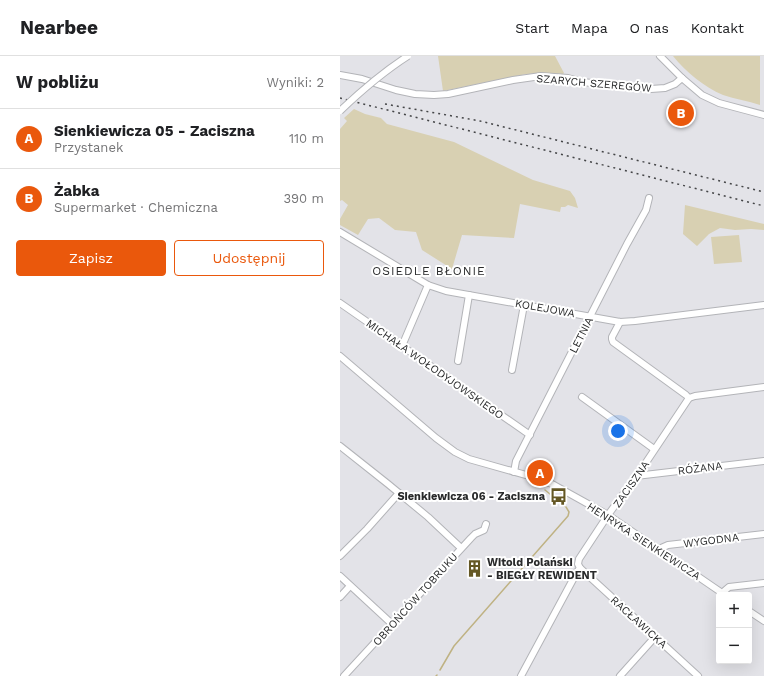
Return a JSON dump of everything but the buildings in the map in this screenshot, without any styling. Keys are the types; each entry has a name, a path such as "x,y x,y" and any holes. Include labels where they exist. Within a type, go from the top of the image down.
{"street":[{"path":"340,112 374,81 408,56"},
{"path":"660,56 702,96 719,103 764,115"},
{"name":"SZARYCH SZEREGÓW","path":"340,75 362,78 396,90 434,96 513,80 541,76 651,89 665,88 682,78"},
{"name":"LETNIA","path":"514,472 516,461 646,210 649,198"},
{"name":"KOLEJOWA","path":"340,232 428,285 446,291 620,322 764,305"},
{"path":"402,346 428,285"},
{"path":"458,361 469,295"},
{"name":"MICHAŁA WOŁODYJOWSKIEGO","path":"340,303 530,435"},
{"path":"512,370 524,305"},
{"path":"620,322 612,337 613,342 689,398 764,387"},
{"name":"HENRYKA SIENKIEWICZA","path":"340,356 430,433 455,452 469,459 540,479 554,485 608,515 720,592"},
{"path":"582,397 654,449"},
{"name":"ZACISZNA","path":"521,676 580,568 578,564 579,559 689,398"},
{"path":"340,446 428,517 461,548"},
{"name":"RÓŻANA","path":"636,476 764,460"},
{"path":"340,556 367,529 399,493"},
{"name":"OBROŃCÓW TOBRUKU","path":"344,676 461,548 475,534 484,530 486,524"},
{"name":"WYGODNA","path":"659,549 668,545 764,534"},
{"name":"RACŁAWICKA","path":"580,568 698,676"},
{"path":"340,576 392,624"},
{"path":"724,592 729,586 764,583"},
{"path":"340,597 350,586"},
{"path":"752,613 764,621"},
{"path":"620,676 655,637"}],"shaded area":[{"path":"438,56 555,56 564,73 526,74 443,91"},
{"path":"673,56 760,56 760,105 723,95 709,88 684,68"},
{"path":"354,109 365,114 381,118 387,124 454,142 533,180 570,191 575,198 578,208 568,205 561,207 560,212 520,204 514,238 462,235 452,269 422,250 416,232 395,230 379,218 368,219 358,235 340,225 340,219 348,205 342,200 340,201 340,129 347,121 344,118"},
{"path":"685,205 764,224 764,230 735,230 720,228 709,234 697,246 683,234"},
{"path":"739,235 742,262 714,264 711,237"}],"waterway":[{"path":"440,670 454,646 568,516 569,512 566,507 545,490"}],"railway":[{"path":"340,98 764,206"},
{"path":"385,104 480,121 764,192"}],"place":[{"name":"Żabka","path":"681,113"},
{"name":"Sienkiewicza 05 - Zaciszna","path":"540,473"},
{"name":"Sienkiewicza 06 - Zaciszna","path":"558,496"},
{"name":"Witold Polański - BIEGŁY REWIDENT","path":"474,568"}],"district":[{"name":"OSIEDLE BŁONIE","path":"429,271"}]}
